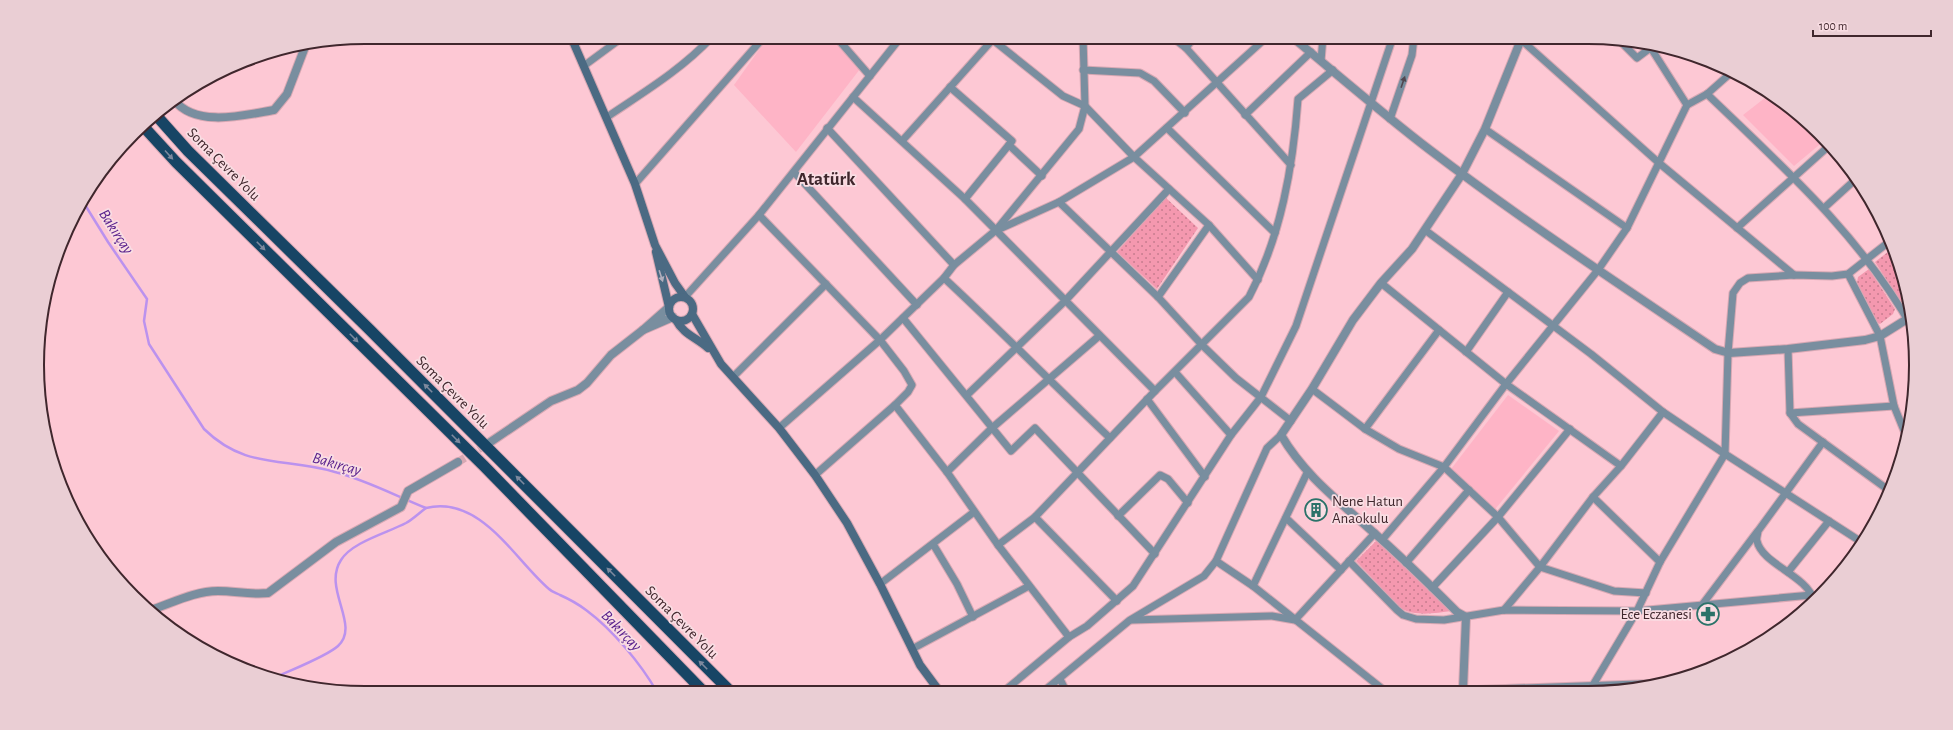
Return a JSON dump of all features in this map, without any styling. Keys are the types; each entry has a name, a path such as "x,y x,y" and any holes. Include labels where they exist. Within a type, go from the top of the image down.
{"highway":[{"name":"Soma Çevre Yolu","path":"159,119 188,151 364,323 725,686"},
{"name":"Soma Çevre Yolu","path":"147,130 176,162 484,466 698,686"}],"main road":[{"path":"574,44 635,184 655,245 675,283 693,306 692,314 687,320 674,318"},
{"path":"655,245 656,258 670,307 680,328 685,333 697,338 712,351 733,377 779,428 815,475 847,523 880,584 920,665 936,686"},
{"path":"670,307 677,298 685,297"},
{"path":"692,314 712,351"}],"street":[{"path":"584,65 613,44"},
{"path":"607,117 672,74 695,55 705,44"},
{"path":"635,184 757,44"},
{"path":"842,44 870,76"},
{"path":"685,297 759,214 794,172 827,128 895,44"},
{"path":"902,141 989,44"},
{"path":"1001,44 1064,96 1085,106 1134,157 1209,225 1258,280"},
{"path":"779,428 904,318 944,278 954,265 995,230 1042,176 1079,129 1085,106 1083,44"},
{"path":"1181,44 1291,165"},
{"path":"1186,48 1189,44"},
{"path":"995,230 1059,202 1134,157 1168,128 1259,44"},
{"path":"1301,44 1390,119 1462,174 1598,270 1715,349 1728,353 1788,349 1865,340 1880,336 1906,320"},
{"path":"1321,61 1322,44"},
{"path":"1010,686 1069,637 1086,626 1117,601 1133,586 1231,435 1261,397 1296,326 1391,44"},
{"path":"1390,119 1412,55 1413,44"},
{"path":"1051,686 1130,620 1204,576 1216,561 1267,448 1282,436 1353,320 1381,284 1412,249 1462,174 1485,129 1518,44"},
{"path":"1527,44 1659,163 1794,275"},
{"path":"1626,47 1637,58 1647,49"},
{"path":"178,105 203,116 221,117 274,110 287,94 304,50"},
{"path":"1654,51 1687,105"},
{"path":"1245,115 1311,52"},
{"path":"1083,70 1140,73 1154,81 1184,113"},
{"path":"998,545 1035,516 1147,399 1249,297 1258,280 1275,233 1295,145 1298,99 1333,70"},
{"path":"1382,540 1444,467 1506,384 1598,270 1627,228 1687,105 1707,94 1728,76"},
{"path":"950,87 1012,141 965,199"},
{"path":"1707,94 1824,208 1868,259 1904,309"},
{"path":"853,97 965,199 1155,391"},
{"path":"827,128 954,265"},
{"path":"1168,128 1275,233"},
{"path":"1485,129 1627,228"},
{"path":"1009,145 1042,176"},
{"path":"1737,228 1825,149"},
{"path":"794,172 917,304"},
{"path":"1824,208 1852,183"},
{"path":"967,395 1065,301 1169,189"},
{"path":"1059,202 1158,297 1202,345 1236,378 1291,421"},
{"path":"759,214 880,340 904,371 912,385 908,392 894,405 815,475"},
{"path":"1158,297 1209,225"},
{"path":"1424,230 1508,292 1552,327 1591,354 1663,412 1857,539"},
{"path":"1593,685 1638,611 1660,562 1725,454 1728,353 1733,293 1740,283 1748,278 1794,275 1832,276 1848,274 1886,244"},
{"path":"1848,274 1880,336 1894,406 1903,428"},
{"path":"944,278 1017,346 1110,438"},
{"path":"733,377 826,284"},
{"path":"1381,284 1506,384 1621,466"},
{"path":"1466,352 1508,292"},
{"path":"489,443 556,399 578,390 587,383 606,359 670,307"},
{"path":"643,330 674,318"},
{"path":"904,318 1011,450 1035,428 1155,554"},
{"path":"1365,429 1439,330"},
{"path":"947,472 992,428 1099,336"},
{"path":"1788,349 1790,413 1798,424 1885,488"},
{"path":"1175,372 1231,435"},
{"path":"1312,389 1365,429 1399,449 1444,467 1498,517 1540,567 1614,591 1646,593"},
{"path":"1147,399 1205,477"},
{"path":"894,405 947,472 998,545 1069,637"},
{"path":"1790,413 1894,406"},
{"path":"1504,610 1540,567 1593,497 1621,466 1663,412"},
{"path":"1432,588 1498,517 1570,429"},
{"path":"1282,436 1293,456 1307,473 1375,533 1457,612 1466,617"},
{"path":"1702,605 1758,532 1823,442"},
{"path":"156,608 200,594 211,592 256,594 268,592 336,542 401,507 408,491 458,462"},
{"path":"1253,586 1307,473"},
{"path":"1118,516 1160,475 1168,479 1188,503"},
{"path":"1406,563 1469,490"},
{"path":"1593,497 1660,562"},
{"path":"880,584 974,512"},
{"path":"1035,516 1117,601"},
{"path":"1286,518 1341,570"},
{"path":"1788,572 1829,521"},
{"path":"1758,532 1757,541 1762,550 1808,588 1812,595"},
{"path":"1295,620 1375,533"},
{"path":"933,544 957,584 973,616"},
{"path":"1216,561 1253,586 1379,686"},
{"path":"1350,561 1403,615 1416,619 1444,620 1504,610 1638,611 1702,605 1808,598"},
{"path":"912,649 1029,586"},
{"path":"1130,620 1272,616 1295,620"},
{"path":"1463,686 1466,617"},
{"path":"1060,679 1064,686"},
{"path":"1567,686 1612,685"}],"shaded area":[{"path":"763,44 838,44 860,69 796,152 734,85"},
{"path":"1765,98 1800,124 1820,144 1794,166 1743,115"},
{"path":"1165,197 1198,228 1157,289 1117,252"},
{"path":"1888,252 1904,306 1875,262"},
{"path":"1869,269 1895,309 1893,314 1880,324 1874,321 1856,288 1858,277"},
{"path":"1508,395 1559,431 1492,513 1448,473"},
{"path":"1378,539 1452,611 1412,613 1400,608 1356,561"}],"waterway":[{"name":"Bakırçay","path":"86,206 147,299 144,321 149,344 204,429 220,442 235,451 250,457 316,468 347,475 426,508 446,507 464,511 480,520 495,532 550,590 580,606 606,627 635,659 653,686"},
{"path":"281,675 325,655 338,646 344,637 346,628 336,583 336,571 341,560 346,554 370,538 406,523 426,508"}],"tunnel":[{"path":"458,462 489,443"}],"place":[{"name":"Nene Hatun Anaokulu","path":"1316,510"},
{"name":"Ece Eczanesi","path":"1708,614"}],"district":[{"name":"Atatürk","path":"826,178"}]}
